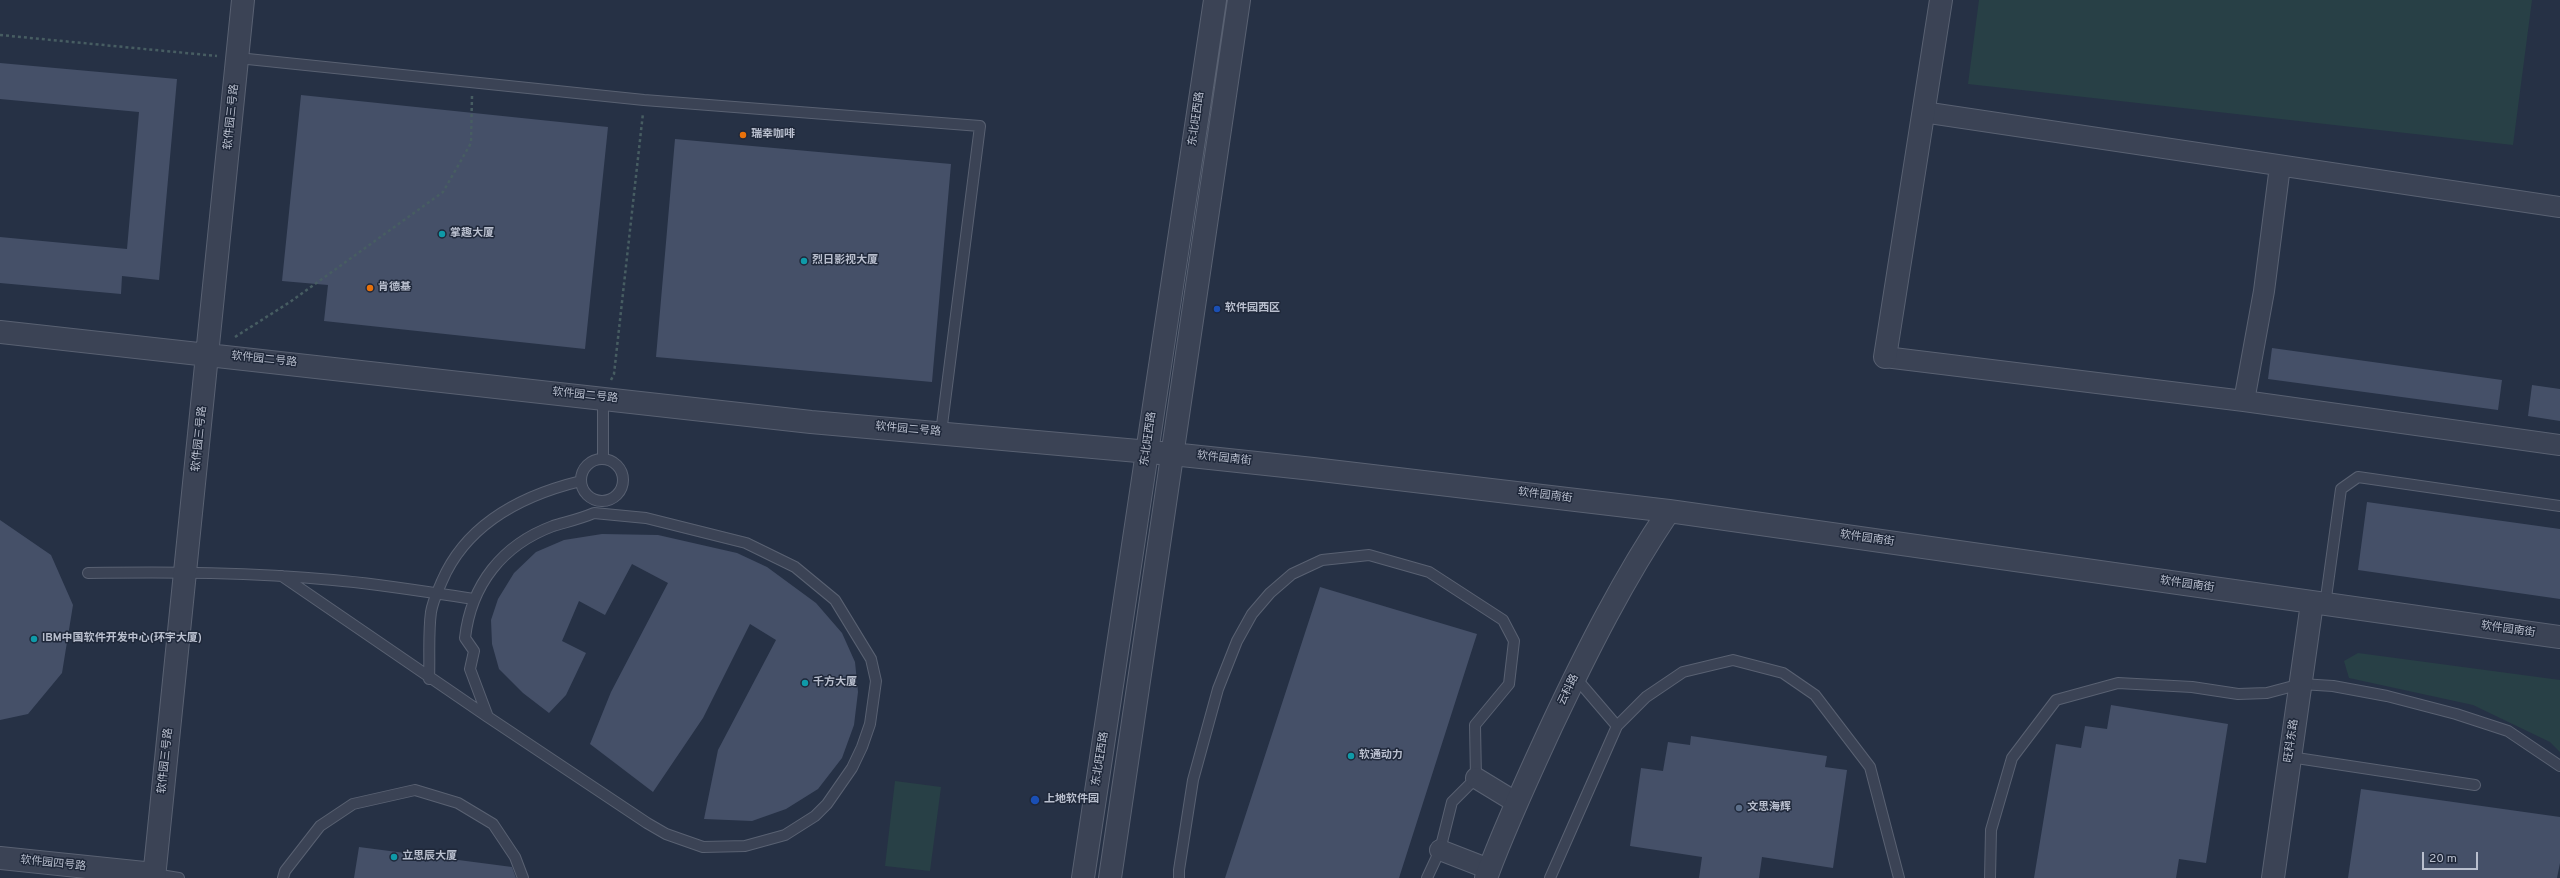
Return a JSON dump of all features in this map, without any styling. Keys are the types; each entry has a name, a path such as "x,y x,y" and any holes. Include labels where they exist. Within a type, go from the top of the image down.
{"street":[{"name":"软件园三号路","path":"154,876 209,354 243,0"},
{"name":"东北旺西路","path":"1083,878 1215,0"},
{"path":"1110,878 1239,0"},
{"path":"1941,0 1885,357 2244,401 2560,445"},
{"path":"1923,112 2560,207"},
{"path":"2244,401 2264,291 2280,166"},
{"name":"软件园二号路","path":"0,332 811,422 1172,454"},
{"name":"软件园南街","path":"1172,454 1669,511 2560,637"},
{"name":"云科路","path":"1488,873 1517,803 1575,677 1639,555 1669,511"},
{"name":"旺科东路","path":"2273,878 2301,684 2319,604"},
{"path":"1476,778 1517,803"},
{"path":"1440,850 1488,873"},
{"name":"软件园四号路","path":"0,858 154,876"}],"lane":[{"path":"238,58 644,100 980,126 941,433"},
{"path":"603,398 603,459"},
{"path":"603,459 617,464 624,477 624,485 616,497 602,502 590,498 585,494 581,481 582,474 590,463 603,459"},
{"path":"2319,604 2342,489 2358,477 2560,506"},
{"path":"429,679 430,631 436,593 454,556 474,534 489,521 523,500 581,481"},
{"path":"602,502 604,514"},
{"path":"282,576 429,679 647,823 666,834 703,847 745,846 785,835 814,816 827,804 852,768 870,724 876,681 871,659 835,600 795,567 746,543 646,518 594,513 552,527 510,549 482,582 468,611 465,638 474,650 470,669 488,717"},
{"path":"1179,878 1178,870 1193,780 1218,689 1237,641 1252,614 1270,593 1292,574 1322,560 1369,555 1429,572 1503,620 1514,641 1509,684 1475,725 1476,778 1452,802 1440,850 1427,878"},
{"path":"88,573 186,572 282,576 332,580 474,599"},
{"path":"1550,878 1617,726 1646,697 1683,672 1733,660 1783,673 1815,695 1870,767 1899,878"},
{"path":"1575,677 1617,726"},
{"path":"1990,878 1991,830 2012,758 2056,700 2118,683 2192,687 2238,694 2266,693 2301,684 2333,686 2380,695 2456,714 2508,730 2560,766"},
{"path":"2290,757 2475,785"},
{"path":"283,878 285,871 320,826 353,804 415,790 458,803 493,824 516,858 524,878"},
{"path":"154,876 179,878"}],"path":[{"path":"0,35 238,58"},
{"path":"209,354 290,302 443,192 471,142 472,82"},
{"path":"603,398 614,374 644,100"}],"green space":[{"path":"1979,0 2532,0 2513,145 1968,84"},
{"path":"2358,653 2560,680 2560,752 2550,742 2473,705 2349,678 2344,661"},
{"path":"895,781 941,787 930,871 885,866"}],"building":[{"path":"0,63 177,79 159,280 122,276 121,294 0,283 0,237 127,249 139,112 0,99"},
{"name":"掌趣大厦","path":"301,95 608,127 585,349 324,321 328,285 282,281"},
{"name":"烈日影视大厦","path":"675,139 951,164 932,382 656,357"},
{"path":"2272,348 2502,380 2498,410 2268,379"},
{"path":"2532,385 2560,389 2560,421 2528,416"},
{"path":"2367,502 2560,529 2560,599 2358,570"},
{"name":"IBM中国软件开发中心(环宇大厦)","path":"0,520 51,555 73,605 62,673 28,714 0,720"},
{"name":"千方大厦","path":"602,534 658,535 737,553 767,567 816,603 842,633 855,662 858,692 854,725 842,758 818,789 786,809 752,821 704,819 718,750 776,640 750,624 703,718 653,792 590,744 611,692 668,583 632,564 605,615 579,601 562,641 586,653 566,695 549,713 523,693 499,669 492,644 491,620 498,599 514,573 536,552 564,540"},
{"name":"软通动力","path":"1320,587 1477,634 1399,878 1225,878"},
{"path":"2111,705 2228,724 2206,863 2179,859 2176,878 2034,878 2056,744 2081,748 2085,726 2107,729"},
{"name":"文思海辉","path":"1691,736 1827,756 1825,767 1847,770 1833,868 1762,857 1759,878 1699,878 1702,857 1630,846 1641,768 1663,771 1668,742 1690,745"},
{"path":"2361,789 2560,817 2560,863 2557,878 2348,878"},
{"name":"立思辰大厦","path":"359,847 512,867 516,878 354,878"}],"place":[{"name":"瑞幸咖啡","path":"743,135"},
{"name":"掌趣大厦","path":"442,234"},
{"name":"烈日影视大厦","path":"804,261"},
{"name":"肯德基","path":"370,288"},
{"name":"软件园西区","path":"1217,309"},
{"name":"IBM中国软件开发中心(环宇大厦)","path":"34,639"},
{"name":"千方大厦","path":"805,683"},
{"name":"软通动力","path":"1351,756"},
{"name":"上地软件园","path":"1035,800"},
{"name":"文思海辉","path":"1739,808"},
{"name":"立思辰大厦","path":"394,857"}]}
